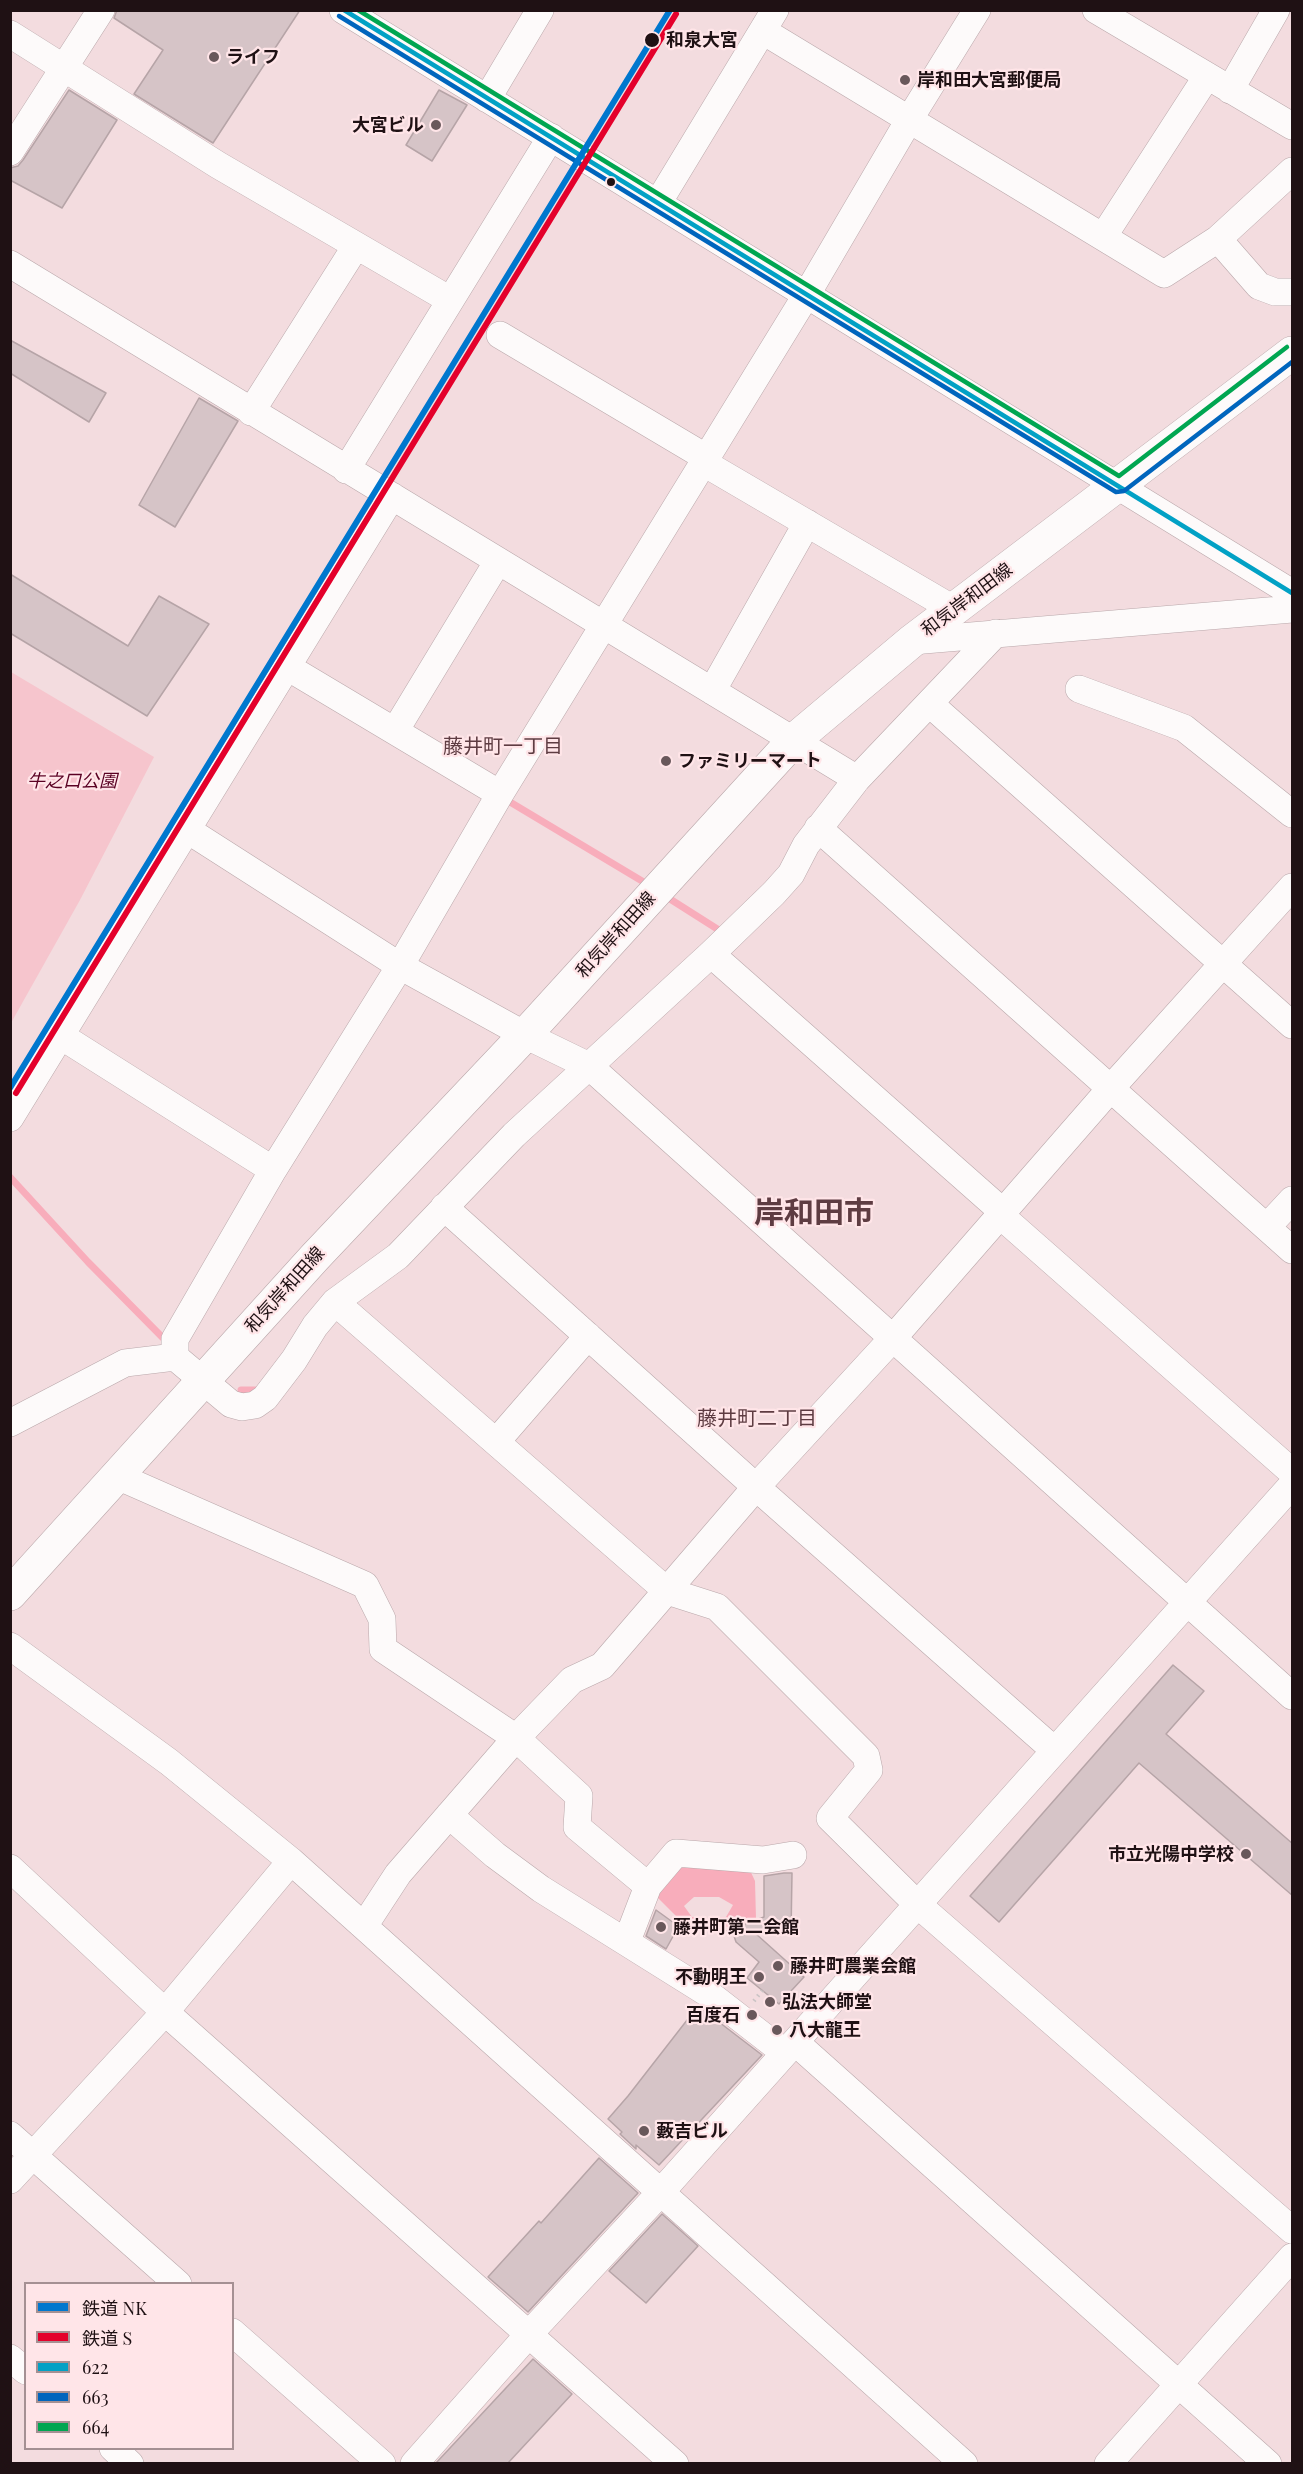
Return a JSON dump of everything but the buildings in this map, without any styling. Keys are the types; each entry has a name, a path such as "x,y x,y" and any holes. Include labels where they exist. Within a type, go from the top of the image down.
{"main road":[{"name":"和気岸和田線","path":"10,1594 315,1257 525,1035 793,741 912,641 1293,353"}],"street":[{"path":"10,152 101,10"},
{"path":"343,10 1293,593"},
{"path":"487,99 540,10"},
{"path":"175,1357 175,1339 273,1170 400,966 500,794 807,294 909,120 977,10"},
{"path":"1096,10 1293,126"},
{"path":"1230,90 1276,10"},
{"path":"658,203 769,21 909,120 1164,274 1218,239 1293,171"},
{"path":"10,34 218,165 450,300"},
{"path":"1103,237 1207,76"},
{"path":"346,470 550,137"},
{"path":"1218,239 1259,286 1275,292 1293,292"},
{"path":"251,412 356,246"},
{"path":"10,264 857,779"},
{"path":"500,335 807,523 955,610"},
{"path":"10,1118 186,829 289,668 392,496"},
{"path":"712,691 807,523"},
{"path":"394,731 498,561"},
{"path":"912,641 1293,609"},
{"path":"10,1423 124,1363 175,1357 231,1404 242,1407 255,1405 265,1398 294,1360 315,1326 335,1302 398,1256 514,1135 711,954 791,874 806,845 857,779 996,633"},
{"path":"289,668 500,794"},
{"path":"1079,689 1184,728 1293,814"},
{"path":"930,704 1293,1025"},
{"path":"818,828 1293,1250"},
{"path":"186,829 400,966 525,1035 589,1066 1293,1696"},
{"path":"364,1926 398,1874 516,1738 572,1680 602,1666 756,1487 893,1338 1112,1088 1293,887"},
{"path":"711,954 1293,1472"},
{"path":"61,1036 273,1170"},
{"path":"1268,1227 1293,1200"},
{"path":"444,1207 1054,1750"},
{"path":"335,1302 667,1591 717,1607 866,1756 869,1770 830,1818 917,1904 1293,2230"},
{"path":"496,1442 588,1336"},
{"path":"117,1476 365,1585 382,1619 383,1650 516,1738 579,1796 577,1827 648,1886"},
{"path":"414,2463 660,2193 1186,1601 1293,1485"},
{"path":"10,1646 169,1762 291,1861 964,2463"},
{"path":"449,1815 495,1855 541,1889 627,1941 790,2047 1268,2463"},
{"path":"627,1941 648,1886 676,1853 763,1860 793,1855"},
{"path":"10,2180 165,2012 291,1861"},
{"path":"10,1868 165,2012 675,2463"},
{"path":"10,2135 177,2282"},
{"path":"1108,2463 1293,2256"},
{"path":"234,2334 382,2463"},
{"path":"10,2358 24,2369"},
{"path":"115,2450 129,2463"}],"green space":[{"name":"牛之口公園","path":"11,672 154,757 80,900 11,1023"}],"shaded area":[{"path":"684,1859 748,1866 755,1881 756,1919 731,1927 714,1926 714,1917 726,1917 733,1905 719,1897 694,1897 684,1906 692,1917 699,1918 699,1926 686,1926 651,1891"}],"waterway":[{"path":"510,802 647,884"},
{"path":"670,899 722,932"},
{"path":"10,1177 88,1262 166,1341"},
{"path":"241,1390 259,1390"}],"rail line":[{"name":"NK","path":"10,1088 670,10"},
{"name":"S","path":"16,1093 676,14"}],"transit line":[{"name":"622","path":"344,10 1292,593"},
{"name":"664","path":"358,10 1119,476 1287,347"},
{"name":"663","path":"339,16 1116,492 1124,491 1292,362"}],"place":[{"name":"和泉大宮","path":"652,40"},
{"name":"ライフ","path":"214,57"},
{"name":"岸和田大宮郵便局","path":"905,80"},
{"name":"大宮ビル","path":"436,125"},
{"name":"ファミリーマート","path":"666,761"},
{"name":"市立光陽中学校","path":"1246,1854"},
{"name":"藤井町第二会館","path":"661,1927"},
{"name":"藤井町農業会館","path":"778,1966"},
{"name":"不動明王","path":"759,1977"},
{"name":"弘法大師堂","path":"770,2002"},
{"name":"百度石","path":"752,2015"},
{"name":"八大龍王","path":"777,2030"},
{"name":"藪吉ビル","path":"644,2131"}],"district":[{"name":"藤井町一丁目","path":"503,747"},
{"name":"岸和田市","path":"814,1214"},
{"name":"藤井町二丁目","path":"757,1419"}]}
